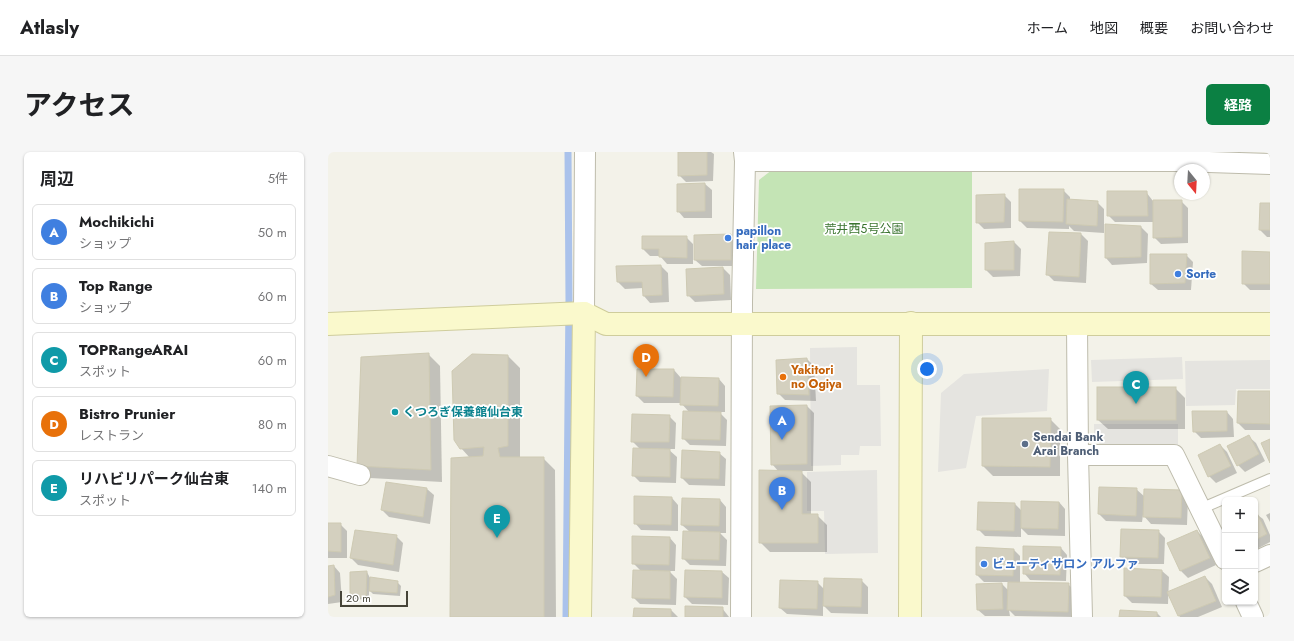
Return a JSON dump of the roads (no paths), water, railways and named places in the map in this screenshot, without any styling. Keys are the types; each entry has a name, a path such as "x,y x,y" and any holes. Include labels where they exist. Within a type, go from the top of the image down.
{"street":[{"path":"580,617 582,313 585,152"},
{"path":"740,617 745,157 1178,157 1270,164"},
{"path":"328,324 582,313 606,324 1270,324"},
{"path":"910,617 911,323"},
{"path":"1077,324 1078,455 1082,617"},
{"path":"1078,455 1174,454 1222,553"},
{"path":"328,466 360,475"},
{"path":"1258,561 1270,556"},
{"path":"1247,605 1253,617"}],"lane":[{"path":"1200,509 1270,479"}],"waterway":[{"path":"566,617 569,299 568,152"}],"place":[{"name":"papillon hair place","path":"728,238"},
{"name":"Sorte","path":"1178,274"},
{"name":"Bistro Prunier","path":"646,377"},
{"name":"Yakitori no Ogiya","path":"783,377"},
{"name":"TOPRangeARAI","path":"1136,404"},
{"name":"くつろぎ保養館仙台東","path":"395,412"},
{"name":"Mochikichi","path":"782,440"},
{"name":"Sendai Bank Arai Branch","path":"1025,444"},
{"name":"Top Range","path":"782,510"},
{"name":"リハビリパーク仙台東","path":"497,538"},
{"name":"ビューティサロン アルファ","path":"984,564"}],"park label":[{"name":"荒井西5号公園","path":"864,229"}]}
